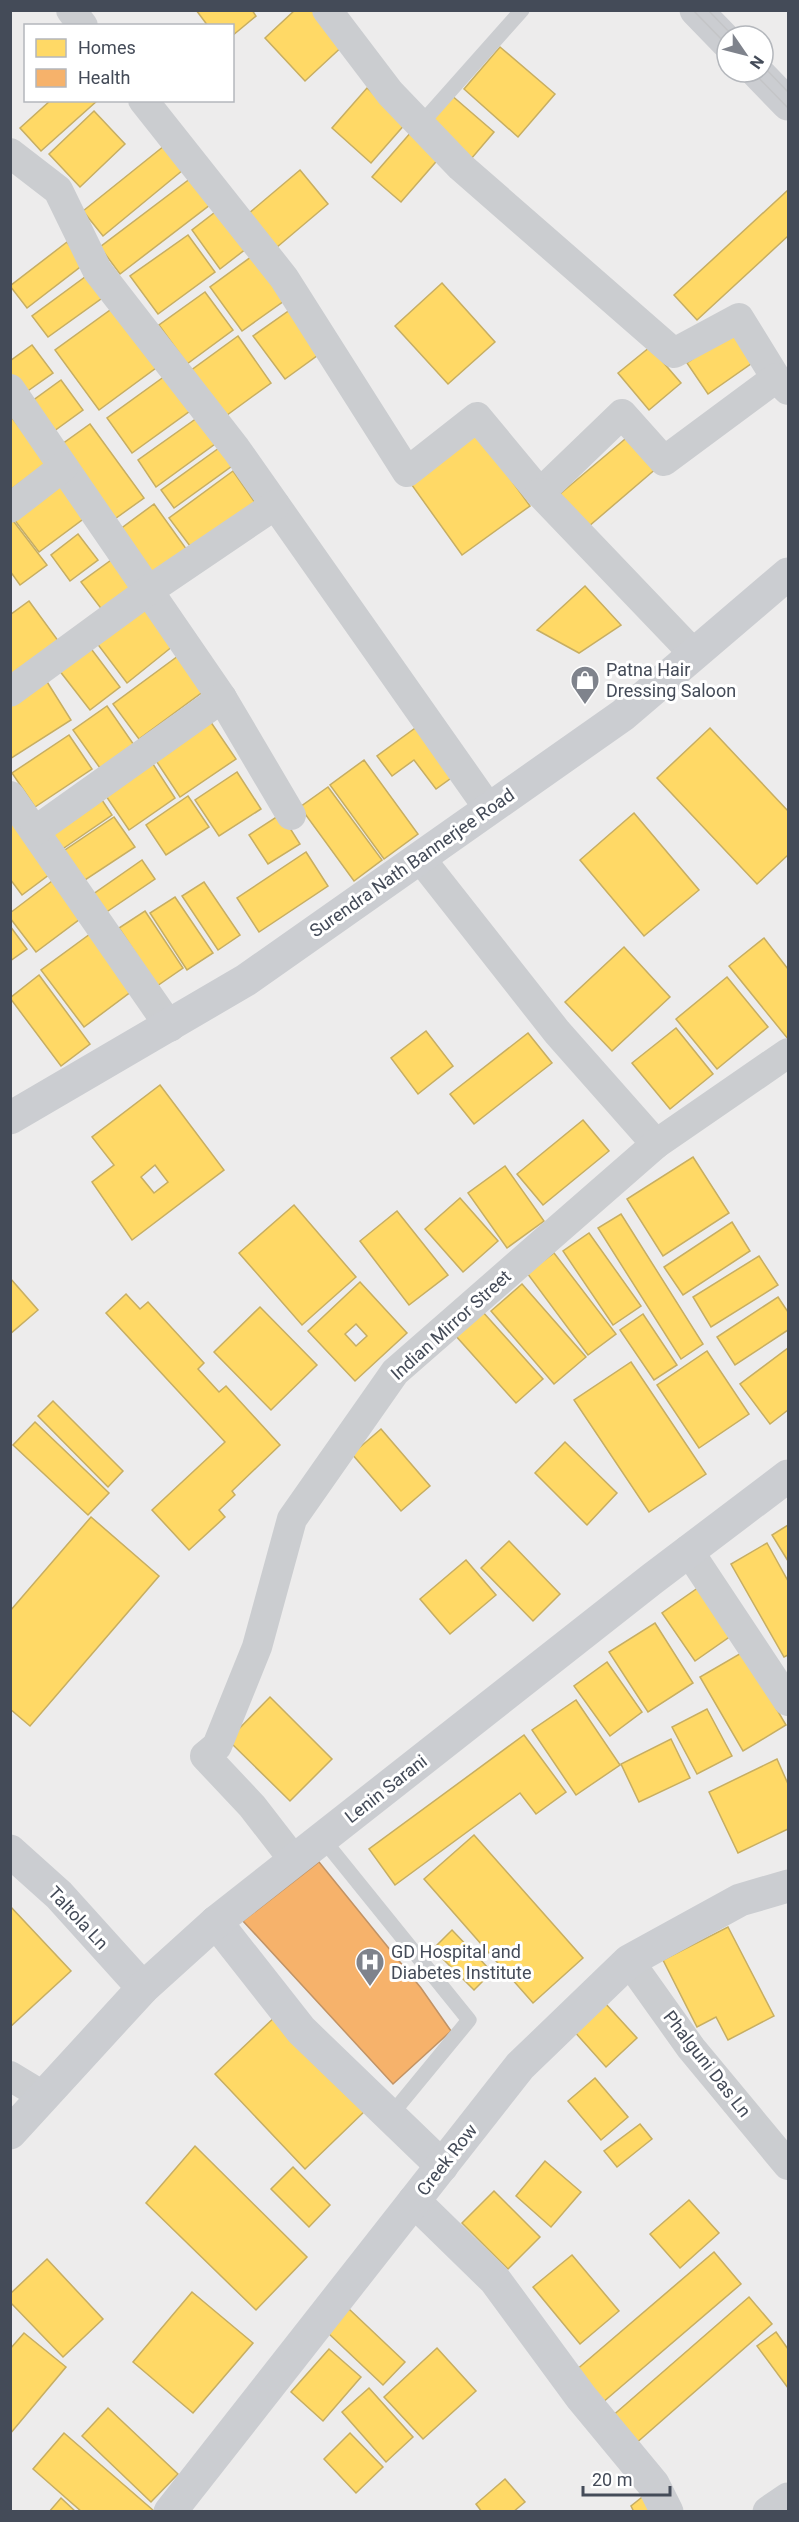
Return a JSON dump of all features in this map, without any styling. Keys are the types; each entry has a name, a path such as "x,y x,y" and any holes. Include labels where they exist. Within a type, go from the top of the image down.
{"main road":[{"path":"696,10 715,30"},
{"path":"769,84 789,104"},
{"name":"Surendra Nath Bannerjee Road","path":"10,1118 170,1027 246,980 623,715 789,574"},
{"name":"Lenin Sarani","path":"10,2133 143,1988 216,1922 293,1859 688,1550 789,1476"},
{"name":"Taltola Ln","path":"10,1851 58,1895 143,1988"},
{"name":"Creek Row","path":"170,2511 520,2066 629,1961 740,1900 789,1886"},
{"path":"216,1922 301,2030 442,2166"},
{"path":"414,2201 495,2280 581,2397 652,2484 667,2511"},
{"path":"769,2511 789,2499"}],"street":[{"path":"71,10 82,24"},
{"path":"327,10 419,126 461,167 674,353 738,318 782,384 664,461 621,414 540,494"},
{"path":"145,102 284,278 407,472 477,417 540,494 694,654"},
{"path":"10,153 57,190 97,270 236,449 489,809"},
{"path":"12,394 222,698 291,815"},
{"path":"10,508 63,467"},
{"path":"10,692 148,591 275,505"},
{"path":"35,831 222,698"},
{"path":"10,796 170,1027"},
{"path":"420,858 557,1032 656,1144"},
{"name":"Indian Mirror Street","path":"293,1859 252,1806 206,1756 217,1746 257,1647 292,1519 395,1372 656,1144 789,1053"},
{"path":"688,1550 789,1701"},
{"name":"Phalguni Das Ln","path":"629,1961 691,2048 789,2165"},
{"path":"10,2076 43,2096"}],"lane":[{"path":"419,126 522,10"},
{"path":"322,1838 470,2020 390,2116"}],"building: Homes":[{"path":"196,10 252,10 256,16 234,34 234,24 206,24"},
{"path":"295,10 319,10 347,42 305,81 265,38"},
{"path":"500,47 555,94 518,137 464,89"},
{"path":"367,88 406,123 371,163 332,128"},
{"path":"450,94 494,132 471,159 427,121"},
{"path":"49,102 96,102 41,151 20,128"},
{"path":"94,111 125,144 80,187 49,154"},
{"path":"412,131 441,156 401,202 372,177"},
{"path":"164,146 183,170 103,236 83,211"},
{"path":"300,170 328,204 270,253 242,219"},
{"path":"195,175 215,201 120,274 100,247"},
{"path":"788,190 788,236 697,320 674,295"},
{"path":"223,206 251,245 220,269 192,230"},
{"path":"188,235 215,272 158,314 130,276"},
{"path":"67,242 84,264 27,308 10,286"},
{"path":"259,251 291,296 242,331 210,287"},
{"path":"89,274 105,296 48,337 32,316"},
{"path":"442,283 495,342 448,384 395,326"},
{"path":"205,292 233,330 187,364 159,325"},
{"path":"117,305 160,365 99,410 55,350"},
{"path":"294,307 325,350 285,379 253,336"},
{"path":"734,330 755,361 708,394 687,363"},
{"path":"238,336 271,383 223,418 190,371"},
{"path":"32,345 53,373 22,395 10,379 10,361"},
{"path":"650,347 681,383 649,410 618,373"},
{"path":"165,376 190,411 132,453 107,418"},
{"path":"61,380 83,410 50,434 28,404"},
{"path":"10,415 47,463 10,490"},
{"path":"197,418 215,444 156,487 138,460"},
{"path":"90,424 144,498 112,521 58,447"},
{"path":"476,432 530,506 462,555 409,481"},
{"path":"631,434 658,467 588,527 560,494"},
{"path":"219,448 232,466 174,508 161,490"},
{"path":"233,471 256,504 193,550 169,518"},
{"path":"56,477 86,517 39,552 10,514"},
{"path":"154,504 187,550 152,575 119,530"},
{"path":"11,518 47,565 20,585 10,571"},
{"path":"78,534 98,560 70,581 51,555"},
{"path":"114,558 136,587 103,611 81,582"},
{"path":"585,586 621,625 579,653 537,630"},
{"path":"29,601 59,642 10,675 10,615"},
{"path":"147,602 178,642 127,683 96,642"},
{"path":"89,646 120,687 90,710 59,670"},
{"path":"178,656 204,691 139,739 113,704"},
{"path":"44,677 71,720 10,759 10,698"},
{"path":"107,706 134,745 100,768 73,730"},
{"path":"208,718 236,759 180,797 153,756"},
{"path":"418,726 454,776 436,789 414,760 392,776 377,756"},
{"path":"710,728 788,811 788,855 757,884 657,778"},
{"path":"69,735 92,769 35,807 12,773"},
{"path":"364,760 418,834 384,859 330,785"},
{"path":"151,761 175,798 129,830 104,793"},
{"path":"237,772 261,809 219,836 195,800"},
{"path":"328,787 382,860 354,881 300,807"},
{"path":"98,794 112,815 58,852 43,831"},
{"path":"188,796 209,827 166,855 146,825"},
{"path":"10,812 54,871 22,895 10,879"},
{"path":"634,813 699,890 644,936 580,860"},
{"path":"281,814 300,844 268,864 249,835"},
{"path":"114,817 135,847 82,882 62,852"},
{"path":"306,852 328,886 259,932 237,898"},
{"path":"142,860 155,879 102,915 89,897"},
{"path":"56,878 84,916 36,952 10,918 10,913"},
{"path":"204,882 240,935 218,950 182,896"},
{"path":"175,897 213,953 187,970 150,913"},
{"path":"145,911 183,968 157,986 119,928"},
{"path":"10,926 27,949 10,961"},
{"path":"90,934 132,991 84,1027 41,970"},
{"path":"764,938 788,969 788,1039 729,966"},
{"path":"624,947 670,997 612,1051 565,1002"},
{"path":"39,975 90,1044 61,1066 10,998"},
{"path":"727,977 768,1027 717,1069 676,1019"},
{"path":"676,1028 713,1074 670,1109 632,1063"},
{"path":"426,1031 453,1066 418,1094 391,1058"},
{"path":"528,1033 552,1063 474,1124 450,1094"},
{"path":"160,1085 224,1170 132,1240 92,1182 114,1165 92,1137","holes":["155,1165 168,1182 154,1193 141,1177"]},
{"path":"583,1120 609,1151 543,1205 517,1174"},
{"path":"693,1157 729,1213 663,1256 627,1199"},
{"path":"505,1166 544,1221 507,1248 468,1193"},
{"path":"460,1198 498,1241 463,1272 425,1229"},
{"path":"294,1205 356,1277 302,1325 239,1253"},
{"path":"397,1211 448,1275 409,1305 360,1241"},
{"path":"621,1214 703,1344 681,1359 598,1228"},
{"path":"732,1222 750,1251 683,1295 664,1267"},
{"path":"589,1233 641,1306 613,1325 563,1251"},
{"path":"554,1253 616,1334 588,1355 527,1273"},
{"path":"759,1256 778,1285 711,1327 693,1297"},
{"path":"10,1278 38,1310 10,1334"},
{"path":"360,1282 407,1333 355,1381 308,1331","holes":["356,1324 367,1336 356,1346 345,1334"]},
{"path":"522,1284 586,1357 554,1384 491,1311"},
{"path":"126,1294 140,1309 148,1302 204,1363 198,1369 219,1392 226,1386 280,1445 232,1491 235,1495 219,1510 225,1517 189,1550 152,1510 225,1442 106,1313"},
{"path":"778,1297 788,1312 788,1330 735,1365 717,1337"},
{"path":"260,1307 317,1365 271,1410 214,1352"},
{"path":"482,1311 543,1379 516,1403 455,1335"},
{"path":"643,1314 677,1365 654,1380 620,1330"},
{"path":"788,1348 788,1410 770,1424 740,1384"},
{"path":"707,1351 749,1414 699,1448 657,1385"},
{"path":"631,1362 706,1474 649,1512 574,1400"},
{"path":"53,1401 123,1471 108,1487 38,1416"},
{"path":"35,1422 109,1493 88,1515 13,1445"},
{"path":"381,1429 430,1486 401,1511 352,1454"},
{"path":"565,1442 617,1493 587,1525 535,1473"},
{"path":"91,1517 159,1576 30,1726 10,1709 10,1611"},
{"path":"788,1525 788,1561 772,1535"},
{"path":"509,1541 560,1594 533,1621 481,1568"},
{"path":"767,1543 788,1581 788,1655 784,1657 731,1564"},
{"path":"466,1560 496,1595 450,1634 420,1599"},
{"path":"702,1585 735,1633 695,1661 662,1613"},
{"path":"655,1623 693,1683 648,1712 609,1652"},
{"path":"743,1652 786,1725 743,1751 700,1677"},
{"path":"607,1662 642,1712 610,1736 574,1686"},
{"path":"270,1697 332,1759 290,1801 228,1740"},
{"path":"576,1700 620,1765 576,1795 532,1730"},
{"path":"707,1709 732,1756 697,1774 672,1727"},
{"path":"524,1735 566,1792 536,1814 520,1793 395,1885 369,1849"},
{"path":"671,1739 690,1778 639,1802 621,1764"},
{"path":"777,1759 788,1784 788,1829 738,1853 709,1792"},
{"path":"474,1835 583,1958 533,2003 424,1879"},
{"path":"10,1906 71,1971 10,2027"},
{"path":"728,1927 774,2016 728,2040 716,2017 697,2027 663,1960"},
{"path":"452,1930 492,1972 474,1990 433,1949"},
{"path":"604,2002 637,2038 606,2067 573,2030"},
{"path":"279,2013 368,2108 305,2169 215,2074"},
{"path":"595,2078 628,2117 601,2140 568,2101"},
{"path":"640,2124 652,2139 617,2167 604,2151"},
{"path":"195,2146 307,2257 256,2310 146,2203"},
{"path":"545,2161 581,2192 551,2227 516,2196"},
{"path":"293,2167 330,2205 309,2227 271,2189"},
{"path":"494,2191 540,2237 508,2269 462,2223"},
{"path":"689,2200 719,2233 680,2268 650,2234"},
{"path":"714,2252 741,2284 602,2403 575,2371"},
{"path":"572,2255 619,2311 580,2344 533,2287"},
{"path":"47,2259 103,2319 63,2357 10,2302 10,2294"},
{"path":"192,2292 253,2343 193,2413 133,2362"},
{"path":"749,2297 772,2324 634,2445 610,2418"},
{"path":"349,2309 405,2362 383,2385 327,2332"},
{"path":"776,2332 788,2349 788,2388 757,2346"},
{"path":"24,2333 66,2367 10,2434 10,2349"},
{"path":"437,2348 476,2391 423,2439 384,2397"},
{"path":"329,2349 361,2377 323,2421 291,2392"},
{"path":"369,2388 413,2437 386,2462 342,2412"},
{"path":"108,2408 178,2474 151,2502 82,2436"},
{"path":"64,2433 154,2511 82,2512 33,2469"},
{"path":"350,2433 383,2467 356,2493 324,2459"},
{"path":"505,2479 525,2502 513,2512 482,2512 476,2504"},
{"path":"646,2494 661,2512 634,2512 631,2506"},
{"path":"61,2498 76,2512 49,2512"}],"building: Health":[{"path":"319,1862 421,1988 451,2031 393,2084 243,1921"}],"tram line":[{"path":"693,10 715,33"},
{"path":"708,10 721,24"},
{"path":"775,78 788,92"},
{"path":"765,84 788,108"}],"place":[{"name":"Patna Hair Dressing Saloon","path":"585,706"},
{"name":"GD Hospital and Diabetes Institute","path":"370,1988"}]}
